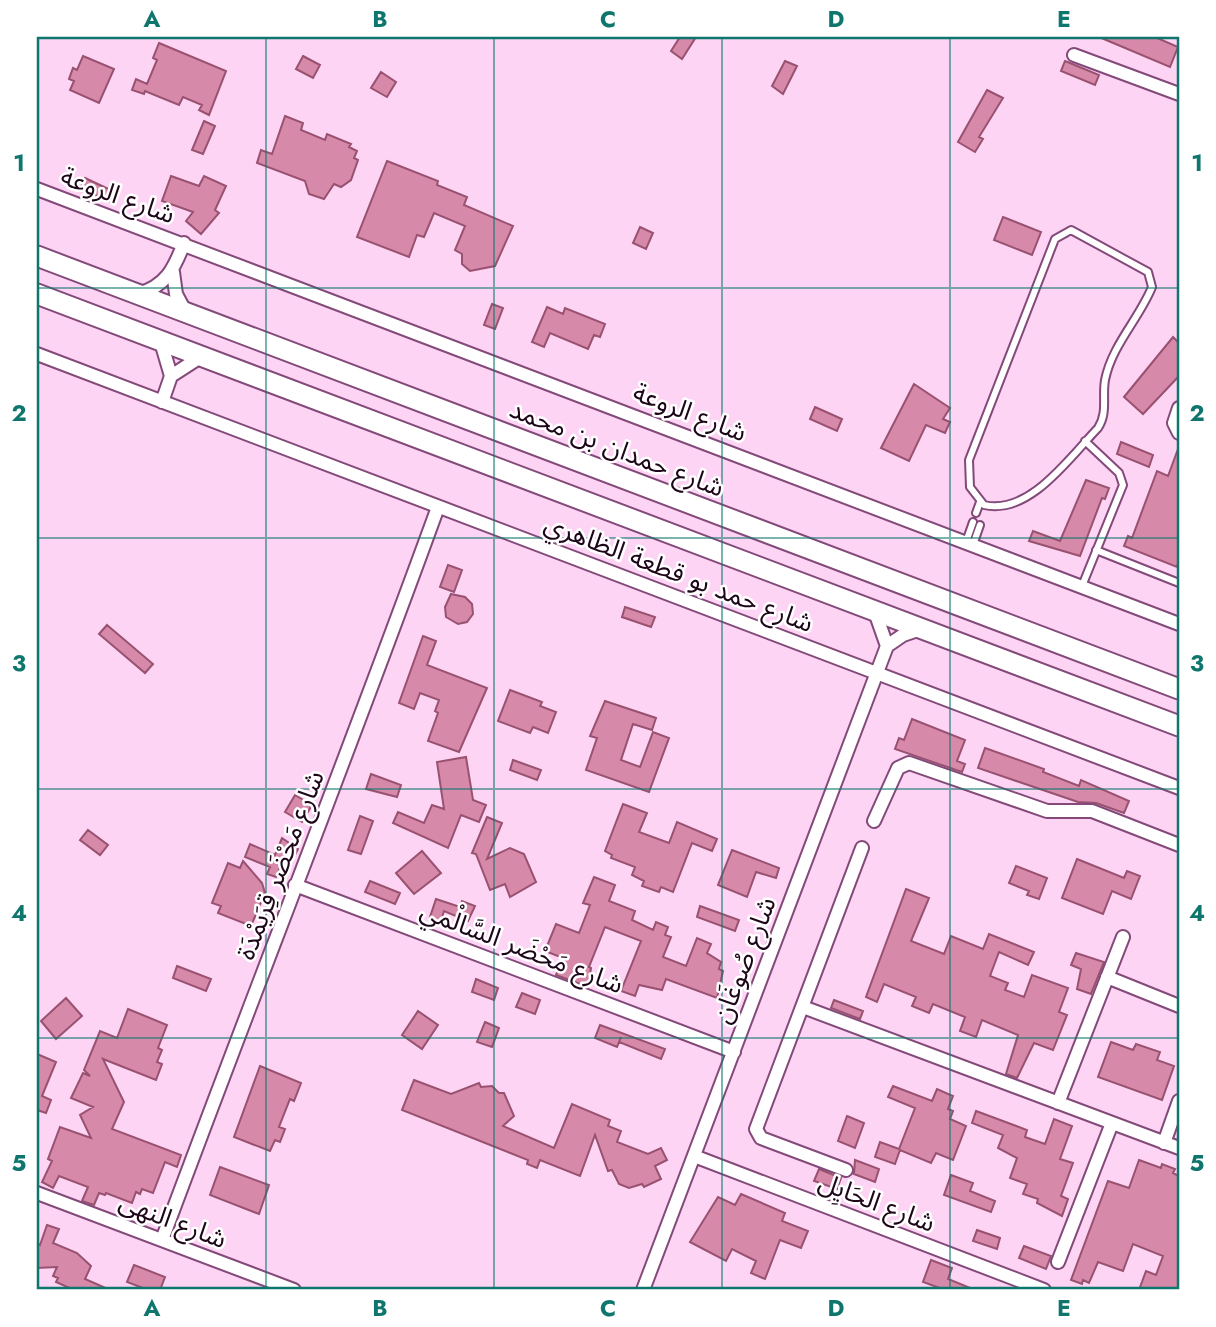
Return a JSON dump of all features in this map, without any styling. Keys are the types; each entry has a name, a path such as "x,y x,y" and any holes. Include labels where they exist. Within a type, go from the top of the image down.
{"main road":[{"name":"شارع حمدان بن محمد","path":"37,256 1179,689"},
{"path":"37,294 1179,726"}],"street":[{"path":"1074,55 1179,94"},
{"name":"شارع الروعة","path":"37,189 1179,624"},
{"name":"شارع الروعة","path":"173,272 184,243"},
{"path":"136,294 156,287 173,272"},
{"path":"173,272 176,293 186,312"},
{"path":"162,342 171,376 162,401"},
{"name":"شارع حمد بو قطعة الظاهري","path":"37,354 1179,788"},
{"path":"171,376 202,356"},
{"path":"1179,408 1174,423 1179,433"},
{"name":"شارع مَحْضَر قِرَيمْدَة","path":"162,1240 295,885 351,746 438,507"},
{"path":"875,612 887,646 922,629"},
{"name":"شارع صُوغَان","path":"643,1290 887,646"},
{"path":"874,821 896,772 905,763 1047,811 1092,811 1179,845"},
{"path":"846,1170 757,1135 757,1124 862,848"},
{"name":"شارع مَحْضَر السَّالْمي","path":"295,885 734,1052"},
{"path":"1058,1103 1123,937"},
{"path":"1107,977 1179,1006"},
{"path":"803,1007 1179,1148"},
{"path":"1164,1143 1179,1101"},
{"path":"1058,1262 1112,1123"},
{"name":"شارع الحَايِل","path":"694,1156 1044,1290"},
{"name":"شارع النهى","path":"37,1193 294,1290"}],"lane":[{"path":"1071,230 1148,272 1152,282 1150,291 1109,365 1102,423 1084,442 1029,498 1004,507 987,506 979,502 970,487 969,460 1055,239 1071,230"},
{"path":"1082,586 1123,480 1084,442"},
{"path":"976,513 979,502"},
{"path":"984,516 987,506"},
{"path":"970,544 973,522"},
{"path":"970,544 980,525"},
{"path":"1096,550 1179,583"}],"building":[{"path":"680,37 696,37 682,59 671,51"},
{"path":"1099,37 1155,37 1178,47 1170,67"},
{"path":"159,43 226,71 209,115 199,110 202,105 183,97 179,105 145,91 144,94 132,90 136,79 147,84 157,60 153,58"},
{"path":"83,56 114,69 99,103 70,90 74,81 69,79 73,68 77,70"},
{"path":"303,56 320,65 313,78 296,69"},
{"path":"785,61 797,66 783,94 772,86"},
{"path":"1065,61 1099,75 1095,85 1061,71"},
{"path":"381,72 396,82 387,97 371,88"},
{"path":"987,90 1003,98 979,137 983,139 975,152 958,142"},
{"path":"285,116 303,123 301,130 325,140 327,134 351,144 349,147 357,151 354,158 358,160 351,180 341,187 334,184 324,199 309,194 305,181 257,163 261,150 272,154"},
{"path":"204,121 215,126 203,154 192,150"},
{"path":"387,161 438,181 437,185 467,197 464,205 513,226 495,266 470,271 462,264 462,254 455,250 465,226 434,213 424,237 417,235 409,257 357,237"},
{"path":"171,176 199,186 204,176 226,186 215,210 219,213 201,234 186,221 193,212 162,201"},
{"path":"85,178 115,192 111,202 80,189"},
{"path":"1003,217 1041,232 1032,255 994,240"},
{"path":"640,227 653,233 646,249 633,243"},
{"path":"492,304 503,308 495,329 484,325"},
{"path":"547,307 563,314 565,308 605,324 600,337 594,335 588,349 550,333 544,347 532,342"},
{"path":"1173,337 1179,343 1179,376 1143,414 1124,397"},
{"path":"914,384 950,408 943,419 950,422 945,433 926,425 909,461 881,448"},
{"path":"815,407 842,419 837,431 810,419"},
{"path":"1121,442 1153,455 1149,467 1117,454"},
{"path":"1178,449 1177,567 1124,546 1128,536 1132,538 1157,471 1168,476"},
{"path":"1086,480 1109,488 1105,499 1102,498 1080,556 1029,541 1033,531 1060,541"},
{"path":"448,565 462,570 454,592 440,587"},
{"path":"451,594 465,597 472,604 473,614 467,622 458,624 446,617 445,607"},
{"path":"625,607 655,617 651,627 622,617"},
{"path":"107,625 153,664 145,673 99,634"},
{"path":"423,636 436,641 427,665 487,688 459,752 428,741 438,713 435,711 439,700 420,693 414,709 399,703"},
{"path":"510,690 542,702 540,706 556,712 548,733 533,727 530,733 498,721"},
{"path":"605,701 656,718 652,730 633,724 621,760 640,767 653,732 669,738 649,792 586,770 597,738 590,736"},
{"path":"912,719 965,740 957,761 965,764 962,772 895,749 899,738 904,740"},
{"path":"985,748 1044,769 1043,772 1079,786 1081,780 1129,801 1124,813 1096,803 1078,802 978,768"},
{"path":"466,757 473,800 486,805 479,822 461,815 448,848 393,823 398,812 424,823 432,805 444,809 437,762"},
{"path":"513,760 541,770 537,780 510,770"},
{"path":"371,774 401,785 397,797 366,789"},
{"path":"295,795 312,805 302,822 285,812"},
{"path":"623,804 647,813 639,832 669,843 677,822 717,839 712,851 692,843 673,892 661,887 659,892 642,886 644,881 632,875 635,867 611,858 612,855 605,851"},
{"path":"360,816 373,821 361,854 348,850"},
{"path":"487,817 502,823 487,859 510,848 524,854 536,882 510,897 505,884 490,890 476,854 472,853"},
{"path":"88,830 108,845 100,855 80,840"},
{"path":"282,838 298,849 293,859 285,856 276,877 267,874 270,867 245,857 250,844 275,855"},
{"path":"732,850 779,868 776,878 756,872 747,897 718,885"},
{"path":"422,851 441,873 414,894 396,873"},
{"path":"1077,859 1124,878 1127,871 1140,876 1131,899 1112,891 1103,914 1062,898"},
{"path":"243,861 262,883 265,893 251,926 218,913 221,906 212,903 228,863 240,868"},
{"path":"1016,866 1047,878 1039,899 1027,895 1029,891 1009,883"},
{"path":"594,877 615,885 609,901 635,911 632,920 653,930 656,922 668,927 665,935 671,937 663,957 686,966 697,938 711,944 707,953 721,962 719,969 723,971 717,998 666,979 662,990 639,985 635,996 621,991 641,941 605,927 589,967 588,987 556,975 563,958 545,951 556,924 579,933 590,905 583,903"},
{"path":"370,881 400,893 395,904 365,892"},
{"path":"906,889 929,898 911,941 944,954 951,936 983,949 989,934 1034,952 1028,965 999,952 990,976 1008,983 1005,990 1024,997 1032,975 1068,988 1059,1012 1067,1015 1053,1050 1034,1043 1017,1078 1006,1074 1018,1035 982,1020 976,1037 960,1031 965,1017 933,1004 929,1013 912,1006 916,997 884,984 877,1002 866,997"},
{"path":"436,899 460,907 462,901 475,906 468,921 444,911 441,921 430,917"},
{"path":"700,906 739,920 735,931 697,917"},
{"path":"1076,953 1104,962 1091,994 1077,989 1081,969 1071,965"},
{"path":"177,966 211,979 206,991 173,978"},
{"path":"476,979 498,988 494,1000 472,992"},
{"path":"522,993 540,1000 535,1014 516,1007"},
{"path":"66,998 82,1016 56,1039 41,1021"},
{"path":"834,1000 863,1011 860,1019 831,1008"},
{"path":"128,1009 167,1025 158,1048 162,1050 157,1062 162,1064 156,1080 103,1059 124,1102 112,1129 181,1155 177,1167 165,1162 153,1193 142,1189 140,1194 136,1192 132,1203 99,1193 94,1205 82,1201 88,1187 59,1176 53,1188 42,1182 52,1161 48,1159 60,1127 91,1138 80,1115 93,1107 71,1098 83,1073 90,1076 84,1070 100,1031 117,1038"},
{"path":"418,1011 438,1025 422,1049 402,1035"},
{"path":"485,1022 499,1028 492,1047 477,1042"},
{"path":"600,1025 665,1049 661,1059 619,1042 617,1047 595,1038"},
{"path":"1111,1042 1133,1050 1136,1044 1160,1052 1157,1060 1174,1066 1162,1100 1098,1077"},
{"path":"37,1054 56,1062 42,1096 51,1100 46,1113 37,1110"},
{"path":"260,1066 301,1083 294,1101 290,1099 279,1127 285,1129 280,1142 275,1140 270,1151 234,1137"},
{"path":"414,1080 451,1094 479,1083 481,1087 492,1086 499,1093 504,1093 514,1116 503,1126 554,1148 572,1104 610,1120 608,1126 621,1131 617,1142 648,1154 661,1148 667,1160 655,1166 661,1179 644,1187 642,1184 629,1188 619,1184 612,1170 608,1171 595,1135 580,1176 540,1160 537,1168 527,1164 528,1160 402,1110"},
{"path":"893,1086 932,1101 937,1089 953,1096 948,1109 953,1111 950,1119 966,1126 953,1160 936,1153 931,1163 900,1150 895,1164 875,1157 880,1142 899,1149 915,1108 888,1097"},
{"path":"976,1111 1027,1130 1025,1137 1045,1144 1054,1119 1072,1126 1060,1159 1073,1163 1061,1196 1068,1199 1062,1216 1037,1203 1038,1199 1023,1194 1027,1184 1010,1178 1017,1158 998,1148 1003,1135 972,1123"},
{"path":"847,1116 864,1123 855,1148 838,1141"},
{"path":"855,1160 879,1169 875,1182 854,1174"},
{"path":"1139,1160 1161,1168 1162,1164 1175,1169 1173,1173 1179,1176 1179,1290 1139,1290 1146,1271 1156,1275 1163,1256 1133,1244 1123,1271 1098,1262 1089,1283 1083,1280 1082,1284 1071,1280 1108,1181 1129,1188"},
{"path":"220,1167 269,1185 259,1214 210,1195"},
{"path":"819,1169 841,1178 837,1189 814,1181"},
{"path":"951,1175 973,1183 970,1191 995,1201 991,1212 944,1195"},
{"path":"741,1194 785,1213 782,1221 808,1231 801,1248 780,1240 765,1279 751,1273 756,1261 732,1249 726,1261 690,1242 718,1197 735,1205"},
{"path":"47,1225 59,1229 53,1243 77,1253 91,1266 85,1279 110,1290 74,1290 56,1282 58,1278 53,1276 57,1267 37,1268 37,1243 40,1245"},
{"path":"977,1230 1000,1238 997,1249 973,1241"},
{"path":"1024,1246 1051,1256 1046,1269 1019,1258"},
{"path":"931,1260 952,1268 948,1279 975,1290 945,1290 923,1282"},
{"path":"134,1265 165,1277 160,1290 148,1290 127,1282"}]}
